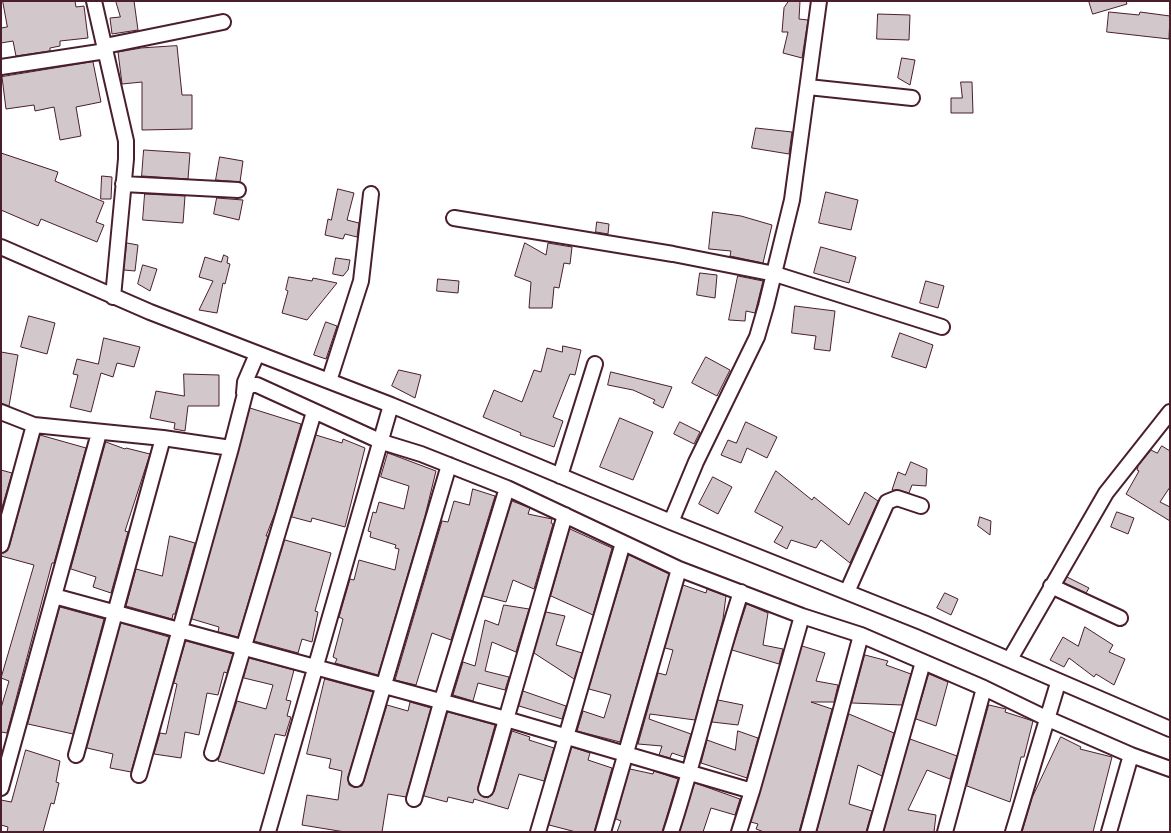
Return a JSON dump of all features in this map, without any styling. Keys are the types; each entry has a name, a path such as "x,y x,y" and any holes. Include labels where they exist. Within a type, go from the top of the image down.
{"street":[{"path":"94,1 126,141 113,296"},
{"path":"671,522 696,462 757,337 775,274 792,200 819,1"},
{"path":"1,67 105,48 223,22"},
{"path":"808,87 912,98"},
{"path":"123,184 238,190"},
{"path":"329,381 361,281 371,194"},
{"path":"454,218 673,254 775,274 942,327"},
{"path":"1,247 113,296 329,381 390,409 1010,659 1057,685 1170,729"},
{"path":"244,398 245,382 257,354"},
{"path":"560,476 595,364"},
{"path":"138,775 232,448 244,398 248,386 257,385 314,412 384,436 449,466 507,488 679,569 802,616 861,634 984,688 1048,713 1131,755 1170,769"},
{"path":"268,832 369,477 384,436 390,409"},
{"path":"1,412 34,425 163,438 232,448"},
{"path":"212,753 314,412"},
{"path":"1010,659 1106,493 1170,412"},
{"path":"1,545 34,425"},
{"path":"1,788 99,433"},
{"path":"76,755 163,438"},
{"path":"356,779 382,686 449,466"},
{"path":"414,799 441,703 507,488"},
{"path":"847,592 887,502 897,498 921,506"},
{"path":"486,789 566,515"},
{"path":"538,832 622,543"},
{"path":"603,832 679,569"},
{"path":"1051,586 1120,618"},
{"path":"672,832 690,773 718,660 741,592"},
{"path":"54,596 441,703 506,719 565,738 752,791"},
{"path":"739,832 802,616"},
{"path":"808,832 861,634"},
{"path":"876,832 923,662"},
{"path":"1013,832 1057,685"},
{"path":"945,832 984,688"},
{"path":"1109,832 1131,755"}],"building":[{"path":"3,1 75,1 76,7 84,6 88,38 60,41 60,46 50,48 50,51 16,56 13,41 1,43 1,28 7,27"},
{"path":"116,1 134,1 138,30 112,34 110,18 120,17"},
{"path":"789,1 800,1 799,19 808,20 802,58 783,53 788,32 782,32 784,8"},
{"path":"1089,1 1126,1 1127,4 1093,14"},
{"path":"1109,12 1139,15 1140,12 1170,16 1169,39 1107,32"},
{"path":"878,14 910,15 909,40 877,39"},
{"path":"177,46 182,95 192,95 192,129 142,130 142,82 122,84 118,52 141,48"},
{"path":"902,58 915,60 910,85 898,78"},
{"path":"93,62 101,102 76,107 81,136 60,140 54,107 35,111 34,105 6,109 2,77"},
{"path":"961,82 972,82 973,113 951,113 951,98 962,98"},
{"path":"756,128 792,132 789,154 752,148"},
{"path":"144,150 190,153 188,179 142,176"},
{"path":"1,153 58,172 55,181 104,202 96,222 104,225 97,242 41,219 38,226 1,210"},
{"path":"220,157 243,161 240,182 216,180"},
{"path":"102,176 112,177 111,199 101,199"},
{"path":"338,189 354,193 347,220 359,223 357,237 345,234 343,239 325,235 328,219 331,220"},
{"path":"826,192 858,200 851,230 819,223"},
{"path":"145,194 185,196 183,223 143,220"},
{"path":"217,198 243,200 239,220 214,214"},
{"path":"713,212 741,216 772,225 763,263 730,256 731,251 709,249"},
{"path":"597,222 609,224 608,234 596,232"},
{"path":"127,243 138,245 135,271 124,270"},
{"path":"525,243 546,255 548,243 572,247 570,264 564,263 559,288 554,287 552,308 529,308 531,282 515,276"},
{"path":"821,247 856,257 849,283 814,273"},
{"path":"224,255 228,257 227,263 230,264 225,284 223,283 217,313 199,310 213,281 199,277 205,257 221,262"},
{"path":"336,258 350,260 348,270 343,276 333,274"},
{"path":"143,265 157,269 150,291 138,284"},
{"path":"700,273 717,275 715,298 697,295"},
{"path":"738,276 763,281 755,313 746,311 745,321 729,320"},
{"path":"289,277 312,281 313,278 337,283 307,320 282,313 288,291 286,290"},
{"path":"438,279 459,281 458,293 437,291"},
{"path":"926,281 944,286 938,308 920,303"},
{"path":"795,306 835,311 830,351 814,349 816,336 792,333"},
{"path":"29,316 55,323 47,354 21,347"},
{"path":"326,322 337,326 326,359 314,355"},
{"path":"900,333 933,345 926,368 892,357"},
{"path":"104,338 140,347 134,367 117,363 113,377 101,373 91,412 70,407 78,375 73,374 77,359 98,364"},
{"path":"563,346 581,350 575,375 570,374 553,417 563,421 554,447 520,435 521,433 483,417 494,390 522,402 534,370 541,372 547,348 562,352"},
{"path":"1,352 18,355 9,406 1,403"},
{"path":"706,357 730,370 717,396 692,383"},
{"path":"399,370 421,375 415,398 392,386"},
{"path":"611,372 672,387 663,408 653,403 655,400 633,390 608,385"},
{"path":"184,374 219,375 219,406 188,406 185,431 174,429 175,423 150,418 156,391 184,396"},
{"path":"250,408 301,424 275,513 266,536 268,536 238,637 218,632 219,627 192,619"},
{"path":"620,418 653,432 633,480 600,467"},
{"path":"680,422 700,432 694,444 674,434"},
{"path":"746,422 777,437 767,458 747,448 741,463 721,455 728,440 736,443"},
{"path":"40,435 86,448 54,563 52,563 7,733 1,732 1,708 9,681 1,678 34,565 1,556 1,554 9,547"},
{"path":"316,435 342,443 343,439 365,448 345,527 312,518 311,522 292,517"},
{"path":"106,442 125,449 150,454 125,531 128,532 111,593 93,587 96,577 71,569"},
{"path":"1162,446 1170,451 1170,487 1160,502 1170,507 1170,521 1126,494 1139,471 1137,470 1138,466 1151,450 1157,453"},
{"path":"388,453 436,471 425,516 378,675 335,663 337,659 333,657 343,619 339,617 350,579 354,580 359,560 395,570 399,549 395,548 396,545 370,537 371,532 368,531 373,512 376,513 379,502 404,509 409,486 381,477"},
{"path":"911,462 927,469 926,486 912,485 909,493 892,490 898,472 905,475"},
{"path":"1,470 12,473 1,511"},
{"path":"776,471 812,500 814,497 849,525 865,492 878,501 850,563 821,540 816,548 791,540 787,549 774,542 783,527 755,512"},
{"path":"713,477 732,487 718,514 699,504"},
{"path":"473,489 495,496 451,640 432,633 416,685 395,680 442,521 448,522 454,501 469,505"},
{"path":"512,501 530,508 528,514 552,519 551,523 553,524 534,589 513,580 506,602 483,596"},
{"path":"1117,512 1134,518 1128,534 1111,527"},
{"path":"980,517 991,521 990,535 978,526"},
{"path":"570,529 612,548 593,615 551,596"},
{"path":"170,536 195,543 172,619 126,606 136,569 162,576"},
{"path":"285,540 331,553 315,611 318,612 312,642 302,639 298,653 254,641"},
{"path":"629,555 669,574 620,742 577,731 583,711 604,718 611,695 589,689"},
{"path":"1067,577 1089,588 1086,593 1064,583"},
{"path":"683,585 706,593 707,589 726,596 723,619 695,720 650,714 649,719 691,734 684,757 672,753 670,758 659,755 662,746 638,744 658,673 666,675 673,650 665,648"},
{"path":"945,593 958,599 951,615 937,608"},
{"path":"747,604 768,613 763,645 783,649 779,664 732,650"},
{"path":"504,605 529,609 516,652 492,642 485,671 509,677 505,690 478,683 473,701 453,695 463,662 475,666 485,620 498,625"},
{"path":"60,607 104,619 73,734 28,724"},
{"path":"546,612 565,616 556,645 582,653 574,679 534,653"},
{"path":"121,623 169,637 131,772 110,768 113,754 87,748"},
{"path":"1085,627 1113,645 1109,652 1125,659 1114,685 1096,674 1094,677 1069,658 1064,667 1050,660 1063,637 1078,646"},
{"path":"186,641 233,654 227,673 224,672 218,695 207,693 199,735 185,732 181,758 154,754 160,733 166,734 177,684 174,683"},
{"path":"802,646 825,653 816,681 838,685 834,702 811,702 832,709 799,832 764,832 756,829 758,824 751,822"},
{"path":"865,655 888,661 886,665 911,674 902,705 852,703"},
{"path":"249,658 294,670 286,700 291,701 287,716 291,717 285,736 275,734 264,774 218,761 237,701 266,709 273,685 244,678"},
{"path":"929,674 948,682 936,726 916,719"},
{"path":"325,679 373,692 348,777 349,785 354,787 362,786 387,705 408,711 410,702 431,708 406,797 388,794 382,832 345,832 302,825 307,795 338,800 342,771 329,768 331,759 307,754"},
{"path":"523,691 566,706 562,719 519,706"},
{"path":"718,700 743,705 738,725 712,722"},
{"path":"989,705 1006,709 1005,712 1033,721 1024,757 1021,757 1010,802 967,786"},
{"path":"448,712 495,725 478,787 480,795 488,798 494,792 512,731 530,737 529,740 554,748 544,781 519,774 508,809 474,799 473,803 448,797 447,802 424,796"},
{"path":"849,714 894,733 882,776 858,765 849,804 872,811 866,832 817,832"},
{"path":"738,731 758,738 747,778 701,763 707,740 735,750"},
{"path":"1061,737 1081,747 1080,749 1112,757 1093,832 1022,832 1032,798"},
{"path":"910,739 957,756 950,779 927,770 908,810 936,815 934,832 884,832"},
{"path":"572,747 590,753 588,760 612,768 594,832 576,832 549,825"},
{"path":"26,750 60,761 56,782 59,783 54,804 51,803 43,832 7,832 8,827 1,825 1,800 11,802"},
{"path":"630,769 653,774 654,771 678,779 662,832 617,832 621,821 616,819"},
{"path":"695,783 740,799 735,815 711,808 703,832 680,832"}]}
